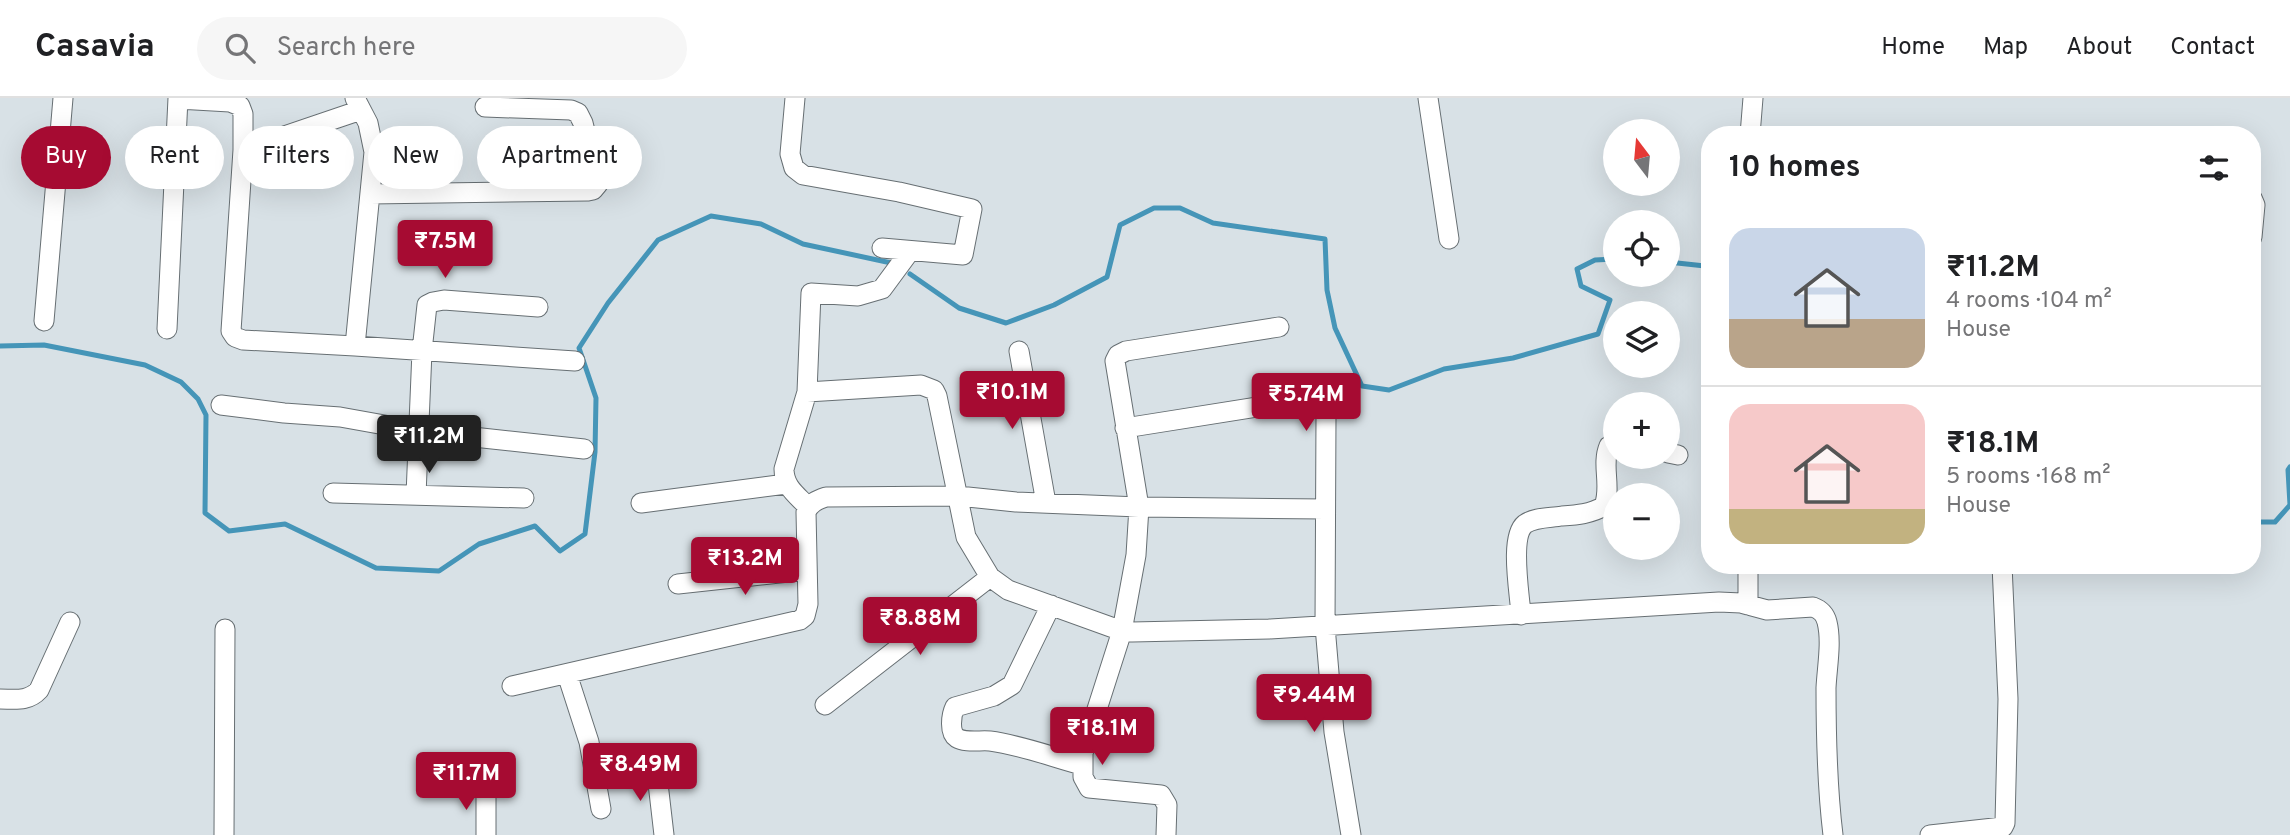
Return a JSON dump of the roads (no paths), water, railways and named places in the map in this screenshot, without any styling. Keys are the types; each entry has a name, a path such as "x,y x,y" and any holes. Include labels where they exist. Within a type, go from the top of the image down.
{"street":[{"path":"44,321 64,98"},
{"path":"796,98 790,154 794,168 803,175 899,192 972,209 963,255 882,248"},
{"path":"1428,98 1449,239"},
{"path":"1751,126 1754,98"},
{"path":"167,329 178,99 230,102 240,106 243,126"},
{"path":"303,126 358,104 368,123 374,152 355,346"},
{"path":"370,194 589,191 598,184 583,123 578,113 571,110 485,107"},
{"path":"240,189 230,331 235,337 243,340 575,361"},
{"path":"808,507 786,485 784,469 807,392 811,293 858,296 882,289 910,251"},
{"path":"416,495 422,351 427,305 444,300 538,307"},
{"path":"1166,835 1167,805 1161,795 1089,788 1083,777 1083,753 1122,631 1136,555 1139,507 1115,361 1118,355 1126,351 1279,327"},
{"path":"1019,351 1046,503"},
{"path":"807,392 921,385 934,390 966,537 990,577 1008,590 1122,631 1325,626 1732,601 1767,610 1813,607 1825,615 1829,633 1826,719 1828,790 1833,835"},
{"path":"1125,428 1307,399 1322,405 1326,416 1325,626 1334,732 1351,835"},
{"path":"221,405 340,417 418,431 584,449"},
{"path":"1521,615 1516,549 1520,530 1526,523 1537,519 1587,514 1604,506 1608,496 1607,469"},
{"path":"641,503 786,485"},
{"path":"333,493 524,498"},
{"path":"512,687 800,620 805,616 808,604 806,512 816,500 826,497 958,496 1139,507 1325,509"},
{"path":"678,584 807,570"},
{"path":"1748,574 1748,605"},
{"path":"1930,835 1991,830 2003,827 2006,823 2008,699 2002,574"},
{"path":"825,705 990,577"},
{"path":"1051,605 1012,685 994,696 955,707 952,713 952,730 959,740 990,741 1082,765"},
{"path":"0,699 23,700 34,696 70,622"},
{"path":"223,835 225,629"},
{"path":"567,674 589,742 601,808"},
{"path":"656,766 664,835"},
{"path":"486,788 486,835"}],"waterway":[{"path":"910,274 959,308 1006,323 1054,305 1107,277 1120,225 1154,208 1180,208 1213,223 1325,239 1327,290 1335,328 1362,386 1389,390 1444,369 1513,358 1598,334 1610,300 1581,286 1577,269 1595,260 1603,260"},
{"path":"0,346 44,345 145,365 181,382 198,399 206,415 205,513 229,531 285,524 376,568 439,571 479,544 535,526 560,551 585,534 595,452 596,398 579,348 608,303 658,240 711,216 761,224 803,244 896,264"},
{"path":"1680,263 1701,266"},
{"path":"2261,522 2275,522 2290,505 2290,467"}]}
